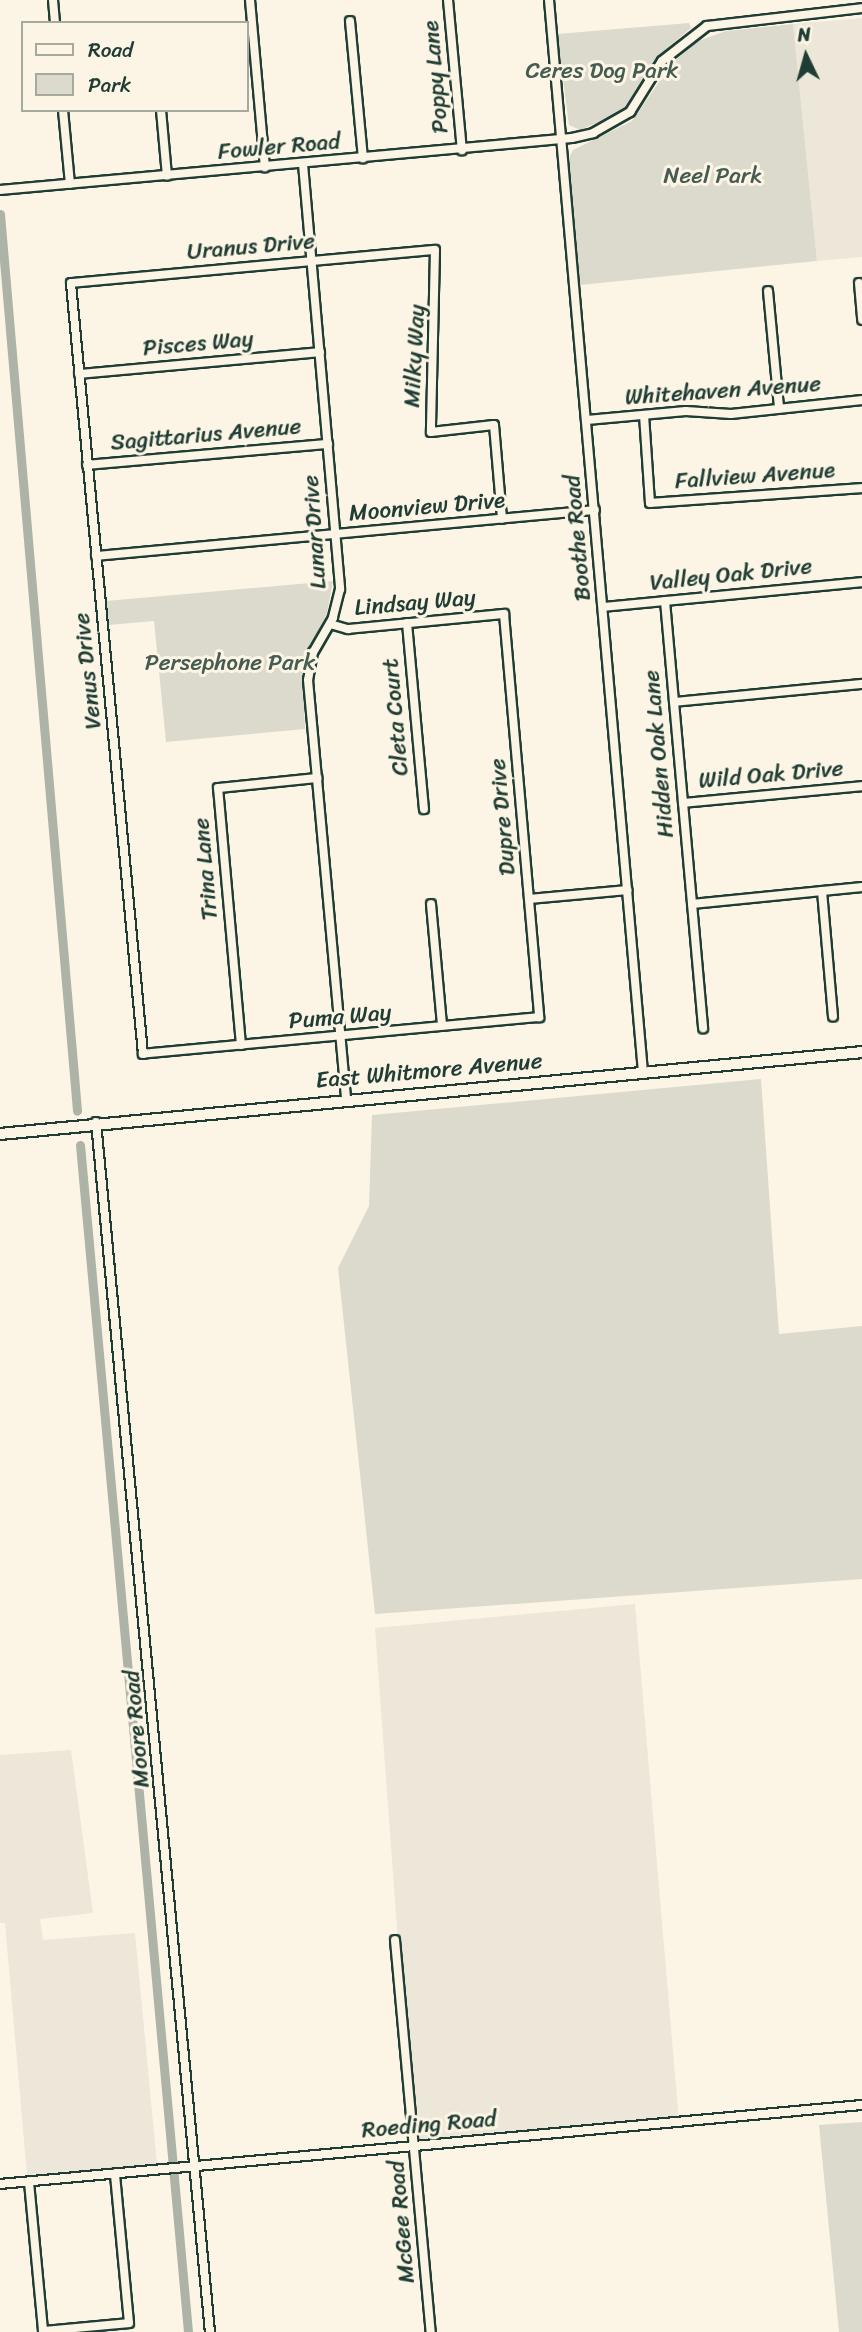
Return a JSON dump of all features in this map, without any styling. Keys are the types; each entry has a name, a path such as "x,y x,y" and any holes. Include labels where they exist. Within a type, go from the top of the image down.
{"main road":[{"name":"East Whitmore Avenue","path":"0,1134 96,1122 862,1052"}],"street":[{"path":"53,0 55,21"},
{"path":"250,0 265,167"},
{"name":"Poppy Lane","path":"448,0 461,150"},
{"name":"Boothe Road","path":"549,0 643,1073"},
{"path":"825,0 826,11"},
{"name":"Fowler Road","path":"0,190 562,141 593,133 624,117 663,61 707,26 862,8"},
{"path":"350,21 363,158"},
{"path":"63,112 70,184"},
{"path":"161,112 167,176"},
{"name":"Lunar Drive","path":"303,164 337,534 340,595 330,624 314,649 308,677 346,1099"},
{"name":"Uranus Drive","path":"71,283 435,250"},
{"name":"Milky Way","path":"435,250 431,432 494,425 502,519"},
{"name":"Venus Drive","path":"71,283 143,1054"},
{"path":"859,283 862,320"},
{"path":"768,291 779,408"},
{"name":"Pisces Way","path":"79,374 320,352"},
{"name":"Whitehaven Avenue","path":"587,420 643,415 731,414 862,400"},
{"name":"Fallview Avenue","path":"643,415 650,503 862,488"},
{"name":"Sagittarius Avenue","path":"87,465 328,444"},
{"name":"Moonview Drive","path":"96,556 595,510"},
{"name":"Valley Oak Drive","path":"603,607 862,582"},
{"name":"Hidden Oak Lane","path":"665,601 703,1028"},
{"name":"Lindsay Way","path":"330,624 348,629 504,614"},
{"name":"Dupre Drive","path":"504,614 540,1017"},
{"name":"Cleta Court","path":"407,623 424,808"},
{"path":"674,702 862,684"},
{"name":"Trina Lane","path":"241,1045 218,788 317,778"},
{"name":"Wild Oak Drive","path":"683,803 862,786"},
{"path":"692,904 862,887"},
{"path":"529,899 628,890"},
{"path":"822,891 833,1017"},
{"path":"431,904 442,1026"},
{"name":"Puma Way","path":"143,1054 540,1017"},
{"name":"Moore Road","path":"96,1122 210,2332"},
{"name":"McGee Road","path":"395,1940 431,2332"},
{"name":"Roeding Road","path":"0,2184 862,2105"},
{"path":"29,2182 43,2331 129,2323 115,2174"}],"shaded area":[{"path":"862,18 862,257 817,261 793,24"},
{"path":"635,1604 679,2122 413,2146 375,1628"},
{"path":"71,1750 93,1913 40,1919 43,1940 135,1933 157,2164 27,2175 5,1923 0,1923 0,1755"}],"green space":[{"name":"Ceres Dog Park","path":"689,23 691,28 660,54 639,91 619,113 580,130 569,125 557,34"},
{"name":"Neel Park","path":"793,24 817,261 580,285 569,158 573,150 632,121 672,63 698,41 726,31"},
{"name":"Persephone Park","path":"333,581 327,613 302,664 305,729 166,742 154,621 109,625 106,601"},
{"path":"761,1079 779,1334 862,1326 862,1579 375,1614 338,1268 369,1206 372,1115"},
{"path":"862,2122 862,2332 839,2332 819,2125"}],"waterway":[{"path":"0,214 77,1111"},
{"path":"80,1145 188,2332"}]}
